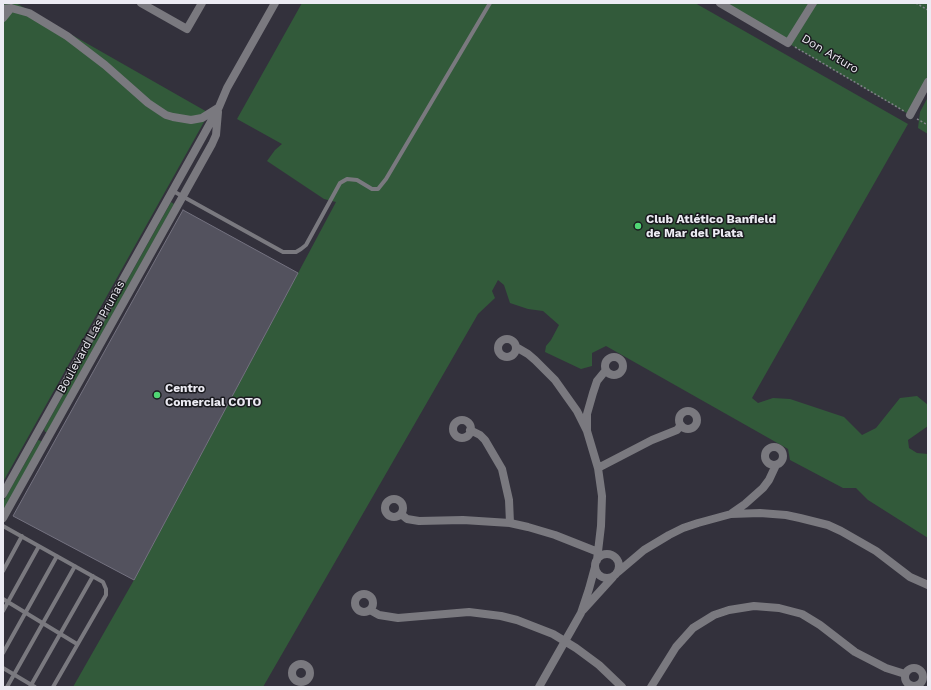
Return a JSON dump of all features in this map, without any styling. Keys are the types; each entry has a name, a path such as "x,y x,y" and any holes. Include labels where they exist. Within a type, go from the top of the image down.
{"street":[{"path":"141,3 187,29 202,3"},
{"path":"3,18 7,9 29,13 67,36 105,65 148,103 166,115 191,120 202,118 219,108 227,88 275,3"},
{"name":"Don Arturo","path":"720,3 788,43"},
{"path":"788,43 813,3"},
{"path":"910,115 928,82"},
{"name":"Boulevard Las Prunas","path":"3,494 219,108"},
{"name":"Boulevard Las Prunas","path":"3,518 200,167 216,135 219,108"},
{"path":"516,347 528,354 555,380 577,411 587,430 598,468 602,496 600,540 597,560 581,613"},
{"path":"587,430 587,414 593,393 597,381 606,370"},
{"path":"598,468 634,449 677,430 681,425"},
{"path":"470,430 480,435 485,440 502,469 509,500 510,523"},
{"path":"37,433 47,439"},
{"path":"731,514 746,504 763,488 769,480 776,465"},
{"path":"539,687 581,613 616,574 656,542 683,528 713,518 731,514 760,513 786,515 828,525 865,544 910,577 928,585"},
{"path":"401,514 407,519 420,521 470,520 510,523 528,527 555,535 597,560"},
{"path":"600,540 602,546 612,555 619,565 616,574 607,579 600,577 597,574 597,560 602,555 612,555 628,557 641,554"},
{"path":"651,687 676,647 693,628 714,616 729,610 754,606 779,608 802,614 820,625 855,652 886,668 905,674"},
{"path":"370,610 379,615 398,618 469,612 501,616 534,625 565,641 599,665 622,687"},
{"path":"306,680 312,687"}],"lane":[{"path":"173,191 283,252 296,252 306,244 340,183 346,179 357,180 372,189 378,189 386,179 490,3"},
{"path":"3,526 103,582 106,589 106,595 53,687"},
{"path":"3,571 22,536"},
{"path":"3,611 39,546"},
{"path":"3,654 57,556"},
{"path":"7,687 75,566"},
{"path":"3,668 32,686 60,633 93,576"},
{"path":"3,599 78,644"}],"path":[{"path":"916,3 928,10"},
{"name":"Don Arturo","path":"788,43 928,125"}],"green space":[{"path":"3,3 16,3 209,113 3,482"},
{"path":"302,3 695,3 908,124 752,398 758,403 773,398 790,399 844,417 862,435 876,428 900,398 917,396 928,405 928,426 908,440 909,448 917,453 928,454 928,538 868,500 856,488 843,488 790,460 788,449 606,346 592,353 592,366 581,369 545,352 546,346 559,325 543,311 528,309 510,303 504,285 498,280 492,291 495,298 478,314 263,687 73,687 134,580 336,202 324,199 267,161 275,150 282,144 237,119"},
{"path":"720,3 928,3 928,80 910,115"},
{"path":"928,97 928,134 918,128 920,112"},
{"path":"171,202 174,204 47,432 45,432 44,429"},
{"path":"38,440 41,441 41,443 3,511 3,502"}],"building":[{"name":"Centro Comercial COTO","path":"183,210 298,273 134,580 13,516"}],"place":[{"name":"Club Atlético Banfield de Mar del Plata","path":"638,226"},
{"name":"Centro Comercial COTO","path":"157,395"}]}
